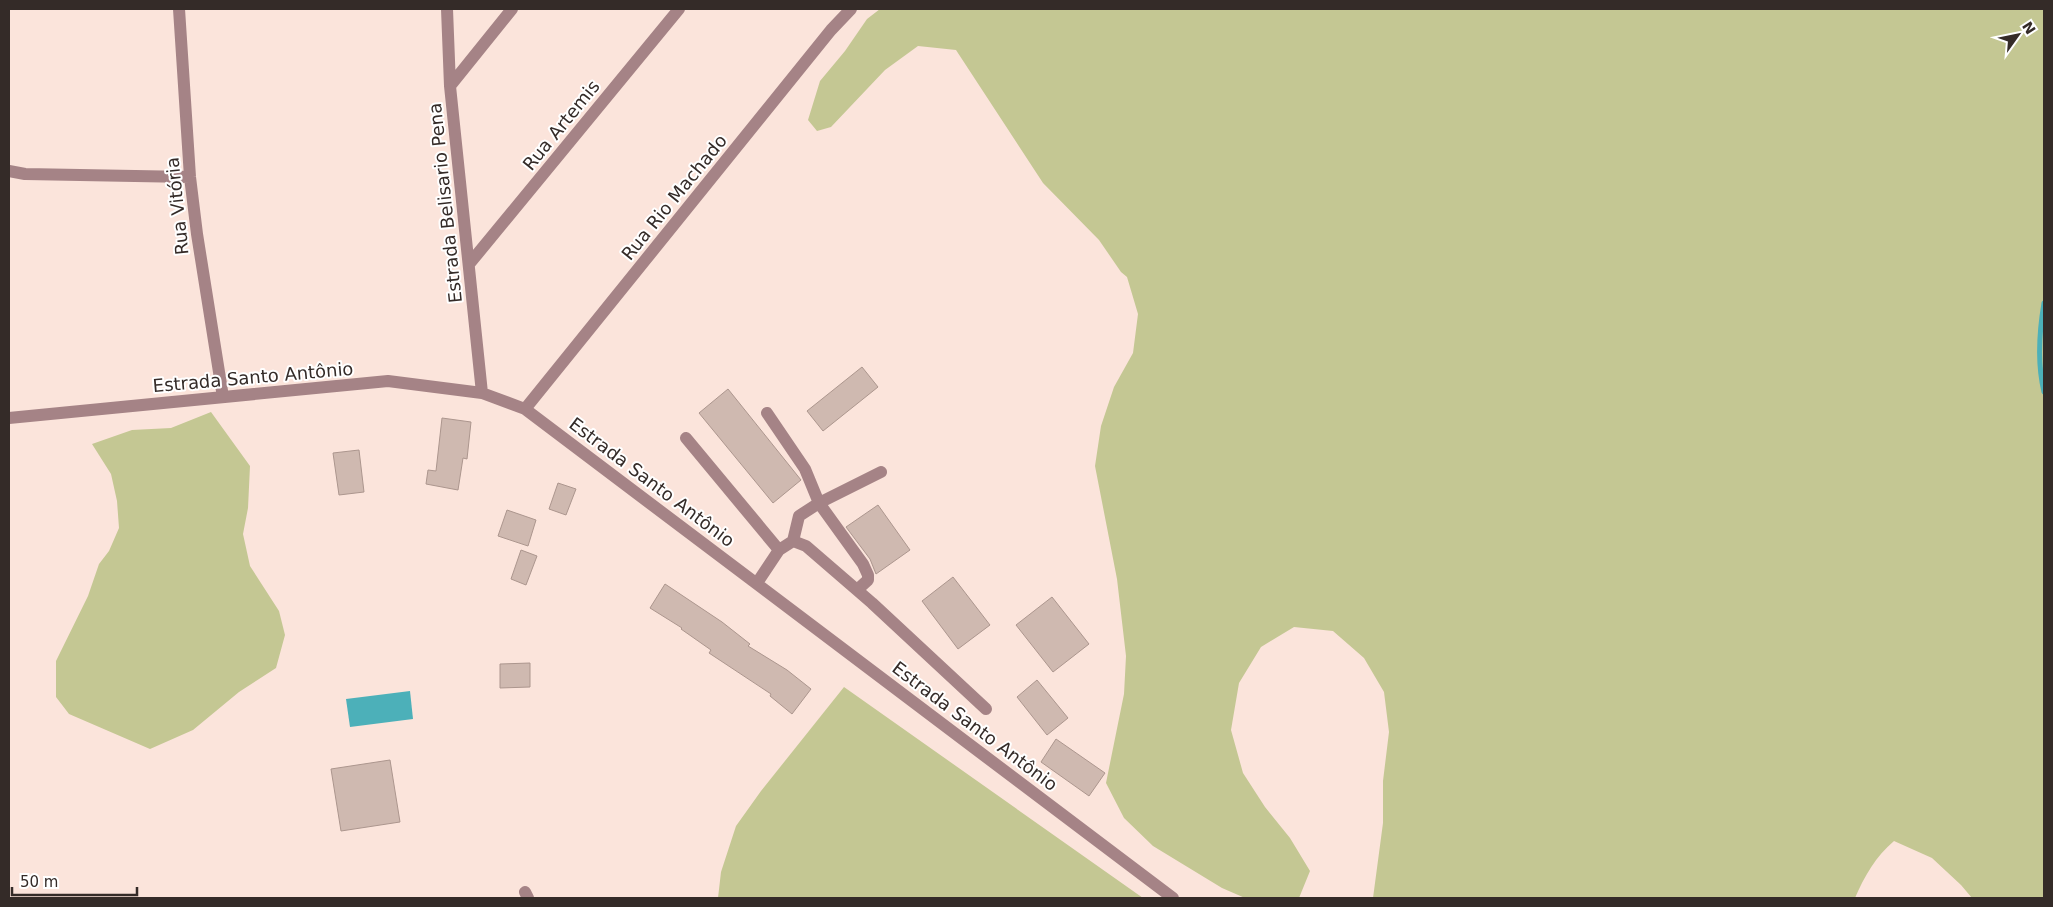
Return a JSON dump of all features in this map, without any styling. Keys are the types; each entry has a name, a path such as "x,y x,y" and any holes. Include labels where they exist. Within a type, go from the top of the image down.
{"street":[{"name":"Rua Vitória","path":"179,9 190,177 197,234 223,397"},
{"name":"Estrada Belisario Pena","path":"447,9 450,86 470,263 482,393"},
{"path":"450,86 512,9"},
{"name":"Rua Artemis","path":"470,263 679,9"},
{"name":"Rua Rio Machado","path":"525,409 825,38 851,9"},
{"path":"9,171 25,174 190,177"},
{"name":"Estrada Santo Antônio","path":"9,418 388,381 482,393 525,409 1173,898"},
{"path":"767,413 805,469 819,503 863,564 868,580 857,590"},
{"path":"686,438 779,550"},
{"path":"757,583 779,550 793,541 799,516 819,503 882,472"},
{"path":"793,541 806,546 857,590 986,709"}],"green space":[{"path":"880,9 2044,9 2044,898 1972,898 1932,858 1894,841 1871,867 1855,898 1373,898 1383,823 1383,781 1389,732 1384,692 1364,658 1333,631 1294,627 1261,647 1239,683 1231,730 1243,773 1265,807 1290,838 1310,871 1299,898 1245,898 1222,888 1153,846 1124,818 1106,783 1124,694 1126,656 1117,579 1095,466 1101,426 1114,387 1133,353 1138,314 1127,277 1121,272 1099,240 1043,183 956,50 918,46 885,70 831,127 817,131 808,120 820,81 845,51 867,19"},
{"path":"211,412 250,466 248,508 243,534 250,566 279,611 285,635 276,668 239,692 193,730 150,749 69,714 56,697 56,661 88,596 99,564 109,551 119,528 117,501 111,474 92,444 132,430 171,428"},
{"path":"844,687 1143,898 718,898 721,872 736,826 761,791"}],"water":[{"path":"410,691 413,719 350,727 346,699"}],"building":[{"path":"862,367 878,387 823,431 807,411"},
{"path":"728,389 801,480 773,503 699,413"},
{"path":"442,418 471,422 467,459 463,458 458,490 426,484 428,470 436,471"},
{"path":"359,450 364,492 339,495 333,453"},
{"path":"558,483 576,489 566,515 549,509"},
{"path":"878,505 910,550 876,574 870,559 846,527"},
{"path":"507,510 536,520 528,546 498,536"},
{"path":"521,550 537,556 526,585 511,579"},
{"path":"953,577 990,625 958,649 922,601"},
{"path":"665,584 722,622 750,644 748,646 787,670 811,689 792,714 770,696 771,694 709,653 711,650 682,628 650,608"},
{"path":"1052,597 1089,644 1053,672 1016,625"},
{"path":"530,663 530,687 500,688 500,664"},
{"path":"1037,680 1068,718 1047,735 1017,697"},
{"path":"1056,739 1105,773 1089,796 1041,762"},
{"path":"390,760 400,822 341,831 331,769"}],"waterway":[{"path":"2044,303 2040,348 2040,370 2044,392"}]}
